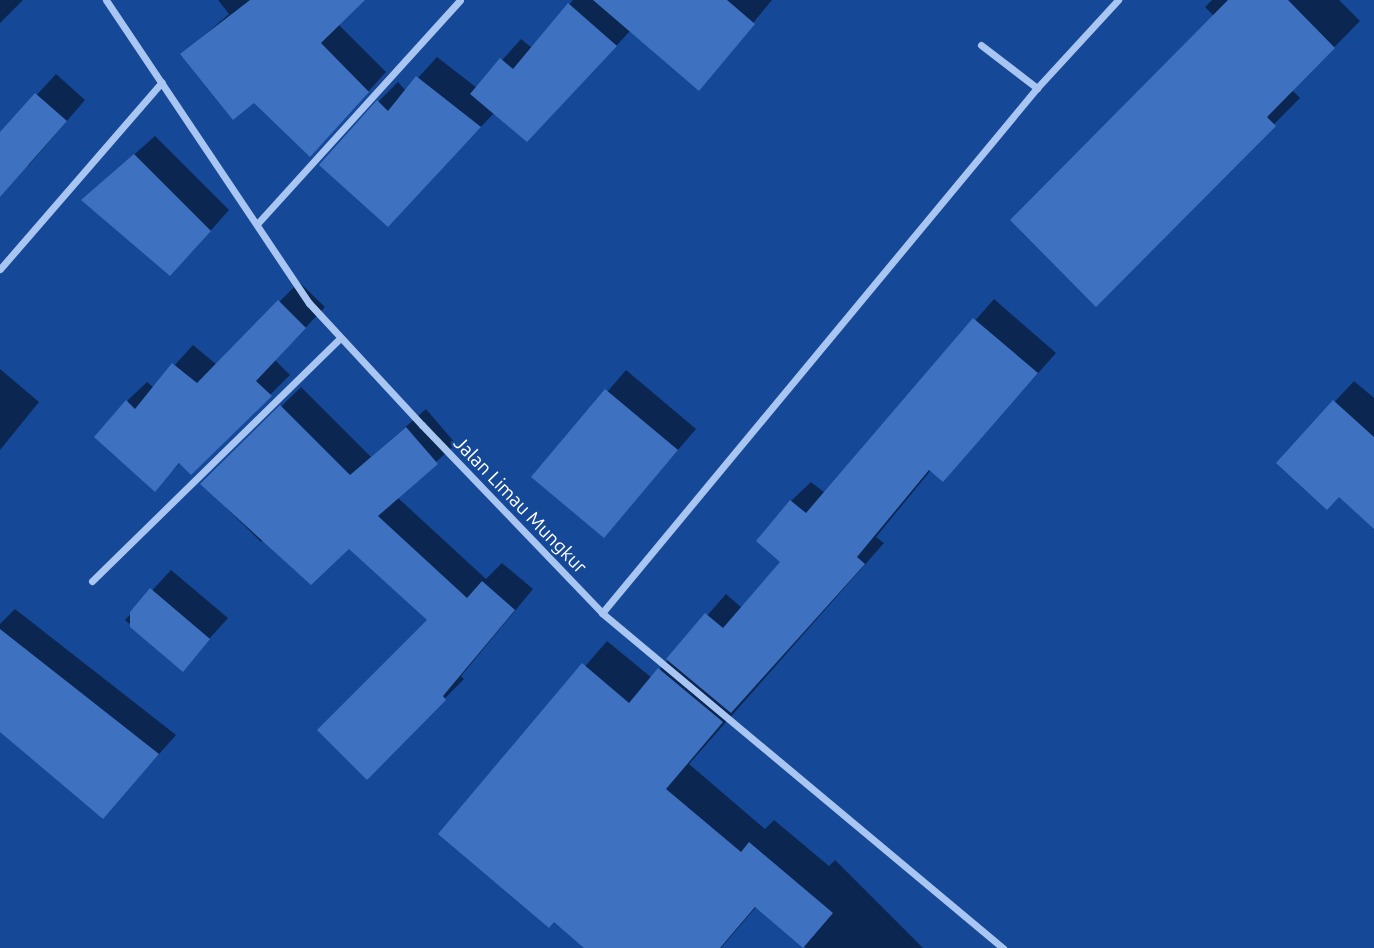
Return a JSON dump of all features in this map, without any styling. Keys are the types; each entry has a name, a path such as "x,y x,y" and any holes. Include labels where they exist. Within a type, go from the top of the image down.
{"street":[{"name":"Jalan Limau Mungkur","path":"106,0 257,224 340,338 602,614 1003,948"},
{"path":"257,224 460,0"},
{"path":"602,614 1037,88 1118,0"},
{"path":"981,45 1037,88"},
{"path":"0,270 162,82"},
{"path":"92,581 340,338"}],"building":[{"path":"250,0 365,0 321,43 369,92 310,157 254,103 233,120 180,54"},
{"path":"593,0 727,0 755,24 699,91"},
{"path":"1228,0 1288,0 1335,48 1267,117 1276,126 1096,307 1010,220"},
{"path":"568,3 617,46 527,142 470,94 500,58 513,69"},
{"path":"416,76 481,127 388,227 319,165 377,100 388,111"},
{"path":"35,93 67,121 0,197 0,132"},
{"path":"134,154 211,231 170,276 81,200"},
{"path":"278,300 306,328 256,381 272,396 191,475 179,463 155,492 94,437 126,400 135,409 172,363 197,383"},
{"path":"973,318 1038,373 943,482 929,470 857,557 865,564 731,713 666,659 705,613 723,628 780,562 756,541 790,500 806,513"},
{"path":"605,389 678,450 604,538 531,477"},
{"path":"1333,400 1374,437 1374,529 1339,497 1327,510 1276,463"},
{"path":"280,405 350,475 406,427 438,464 378,516 467,598 482,581 515,610 443,696 446,700 367,780 317,730 427,620 349,549 311,585 200,484"},
{"path":"150,588 210,639 183,672 130,627 130,612"},
{"path":"0,629 159,754 103,819 0,732"},
{"path":"582,663 629,703 658,668 723,722 666,789 741,852 749,842 833,913 803,948 755,907 720,948 584,948 554,922 549,928 438,834"}]}
